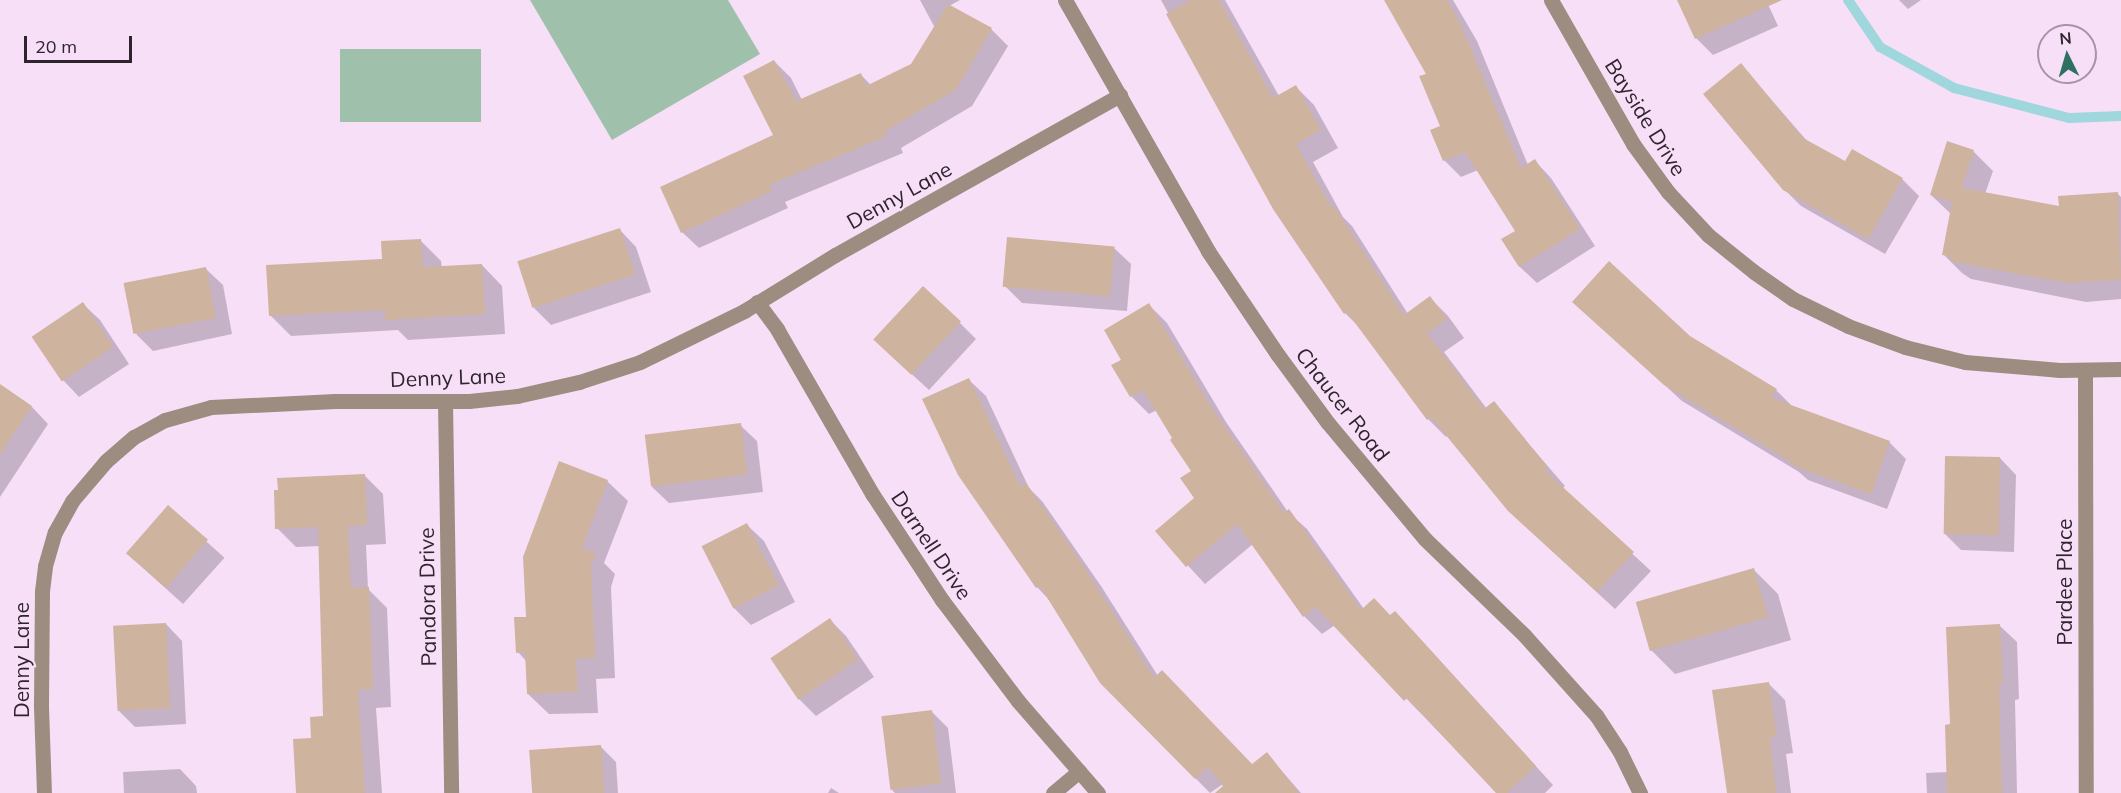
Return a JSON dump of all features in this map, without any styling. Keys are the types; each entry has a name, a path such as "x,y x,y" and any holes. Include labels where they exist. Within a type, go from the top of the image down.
{"street":[{"name":"Chaucer Road","path":"1065,0 1208,251 1328,423 1425,538 1525,636 1596,715 1620,752 1640,793"},
{"name":"Bayside Drive","path":"1551,0 1633,144 1661,182 1708,235 1754,272 1811,308 1848,326 1905,347 1965,362 2085,370 2121,369"},
{"name":"Denny Lane","path":"44,793 41,694 42,591 45,566 55,532 72,501 106,461 134,437 165,420 211,407 335,401 445,401 517,396 579,382 640,362 757,302 1120,95"},
{"name":"Darnell Drive","path":"757,302 777,329 873,495 942,600 1017,700 1098,793"},
{"name":"Pardee Place","path":"2085,370 2086,793"},
{"name":"Pandora Drive","path":"445,401 451,793"},
{"path":"1053,793 1079,771"}],"green space":[{"path":"530,0 728,0 760,54 612,140"},
{"path":"340,49 481,49 481,122 340,122"}],"building":[{"path":"1191,0 1219,0 1273,98 1296,85 1321,130 1296,144 1331,207 1334,206 1404,315 1430,296 1447,319 1427,333 1484,409 1494,401 1548,467 1544,470 1634,552 1597,592 1508,511 1431,417 1427,420 1347,312 1344,314 1273,209 1166,14"},
{"path":"1384,0 1447,0 1460,23 1521,168 1535,159 1580,229 1519,267 1501,239 1515,231 1465,152 1443,161 1430,130 1440,126 1419,76 1426,74"},
{"path":"1677,0 1782,0 1695,39"},
{"path":"948,4 992,28 956,90 885,131 887,136 769,185 772,191 681,233 660,187 773,135 743,76 774,60 796,101 861,73 866,86 911,64"},
{"path":"1741,63 1803,138 1845,161 1852,149 1903,178 1868,239 1783,190 1703,94"},
{"path":"1947,141 1974,150 1962,188 2059,206 2058,196 2118,192 2121,280 2066,283 1950,261 1950,256 1942,255 1952,202 1930,195"},
{"path":"620,228 635,275 532,308 517,261"},
{"path":"1007,237 1115,246 1110,296 1003,287"},
{"path":"421,239 423,267 482,264 485,314 385,320 385,310 269,316 266,265 382,259 381,241"},
{"path":"1609,261 1690,336 1777,389 1772,398 1890,441 1871,494 1789,464 1790,461 1664,385 1572,302"},
{"path":"206,267 216,318 133,334 124,283"},
{"path":"923,286 961,321 911,375 873,339"},
{"path":"83,302 113,347 62,381 32,337"},
{"path":"1149,303 1208,402 1284,513 1289,509 1361,610 1374,598 1390,615 1395,611 1536,766 1507,793 1496,793 1407,698 1404,701 1316,607 1303,617 1237,524 1186,567 1155,531 1194,498 1180,478 1191,471 1170,440 1172,438 1143,390 1130,397 1111,365 1121,360 1104,330"},
{"path":"969,378 1020,486 1026,483 1084,567 1154,678 1162,670 1252,764 1267,752 1299,793 1215,793 1223,786 1208,767 1195,779 1100,683 1040,586 1036,588 958,475 922,399"},
{"path":"0,384 32,406 0,455"},
{"path":"741,423 747,475 651,486 645,435"},
{"path":"1945,456 2000,457 1999,535 1944,534"},
{"path":"559,461 608,480 582,548 596,553 591,566 595,658 576,659 578,692 527,694 525,652 516,653 514,617 526,617 523,557"},
{"path":"365,474 367,525 348,526 351,588 369,587 373,689 358,690 365,793 296,793 293,739 311,738 310,717 323,716 318,527 275,529 274,490 278,490 277,478"},
{"path":"168,505 208,540 166,588 126,553"},
{"path":"747,523 779,585 733,609 702,546"},
{"path":"1754,568 1768,617 1650,651 1636,602"},
{"path":"830,618 858,659 798,700 770,658"},
{"path":"166,623 170,708 118,711 113,626"},
{"path":"2000,624 2003,683 1999,683 2002,793 1947,793 1945,725 1950,724 1946,627"},
{"path":"1769,682 1777,737 1770,737 1776,793 1727,793 1712,690"},
{"path":"932,710 941,783 890,790 881,716"},
{"path":"601,745 604,793 532,793 529,750"}],"waterway":[{"path":"1848,0 1880,47 1954,88 2069,118 2121,116"}]}
